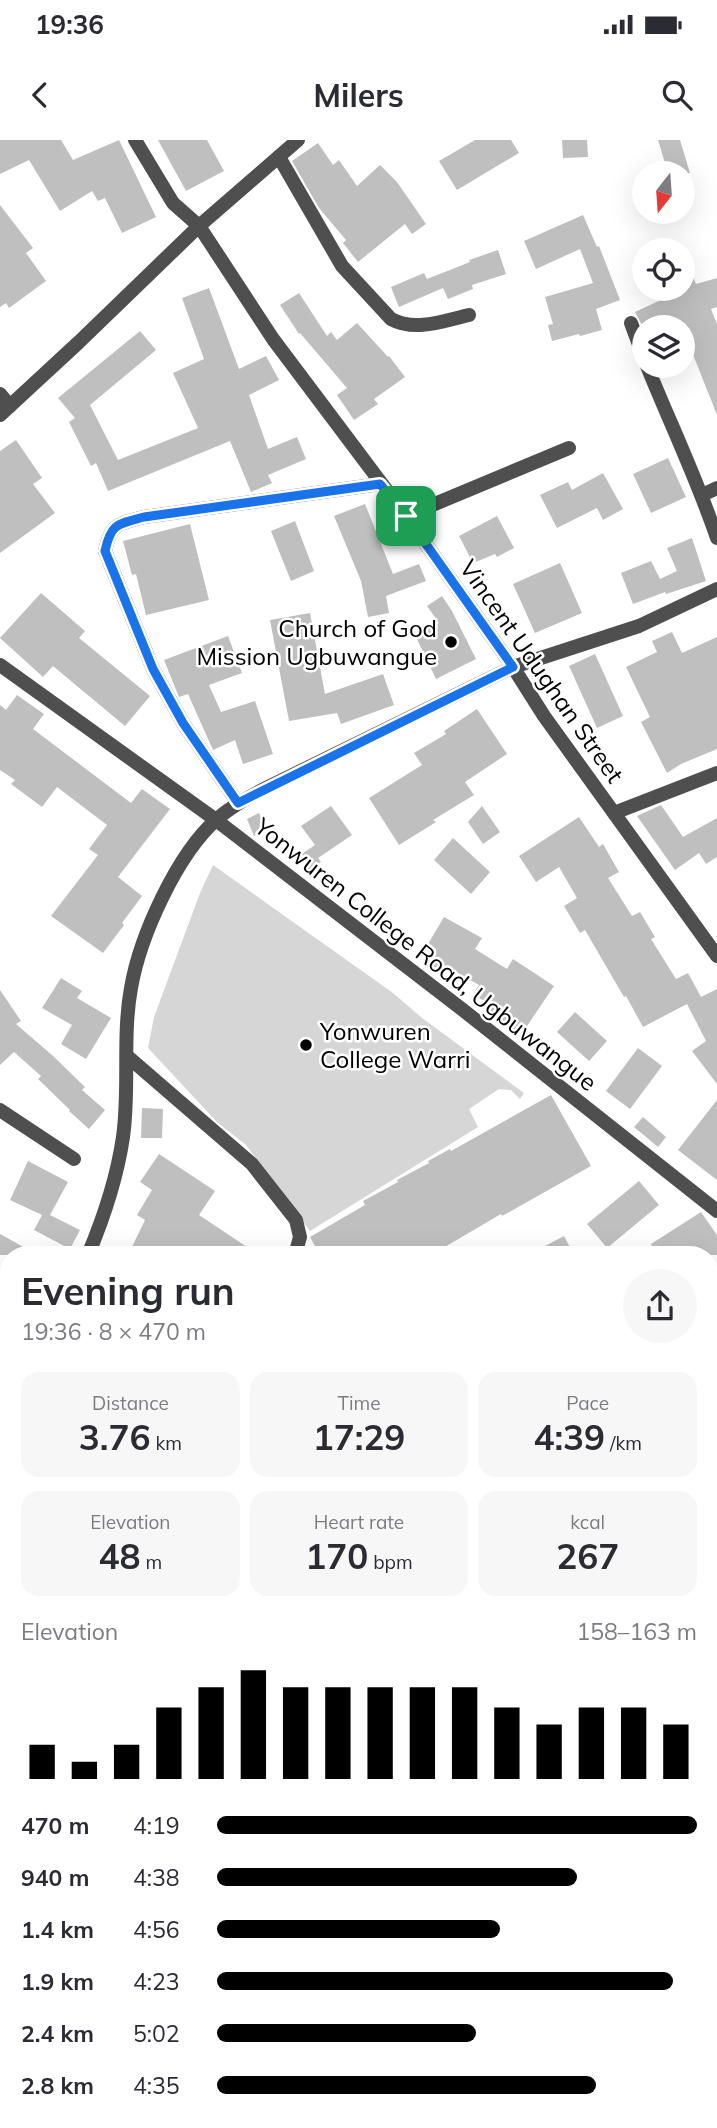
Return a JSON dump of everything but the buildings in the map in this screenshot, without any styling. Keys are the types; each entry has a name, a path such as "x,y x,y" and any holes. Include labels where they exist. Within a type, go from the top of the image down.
{"street":[{"name":"Vincent Udughan Street","path":"135,140 173,203 199,226 273,340 406,516 513,667 544,716 717,956"},
{"path":"0,394 5,410 199,226 299,140"},
{"path":"279,157 342,266 391,319 402,325 416,326 468,315"},
{"path":"652,378 702,495 717,538"},
{"path":"406,516 569,448"},
{"path":"238,803 183,723 153,669 105,551 108,536 119,523 144,517 380,484"},
{"path":"702,495 717,488"},
{"path":"91,1246 107,1204 123,1136 131,989 148,932 160,905 188,854 216,820 238,803 513,667 639,626 717,589"},
{"name":"Yonwuren College Road, Ugbuwangue","path":"0,665 216,820 463,1010 717,1211"},
{"path":"614,813 717,773"},
{"path":"127,1056 252,1164 296,1220 300,1237 298,1246"},
{"path":"0,1110 74,1159"}],"shaded area":[{"path":"213,865 393,993 422,1018 524,1093 520,1099 511,1090 499,1089 469,1109 478,1127 310,1231 246,1145 218,1123 148,1048 154,1017"}],"place":[{"name":"Church of God Mission Ugbuwangue","path":"451,642"},
{"name":"Yonwuren College Warri","path":"306,1045"}],"route":[{"path":"380,484 406,516 513,667 238,803 183,723 153,669 105,551 108,536 119,523 144,517 380,484"}]}
